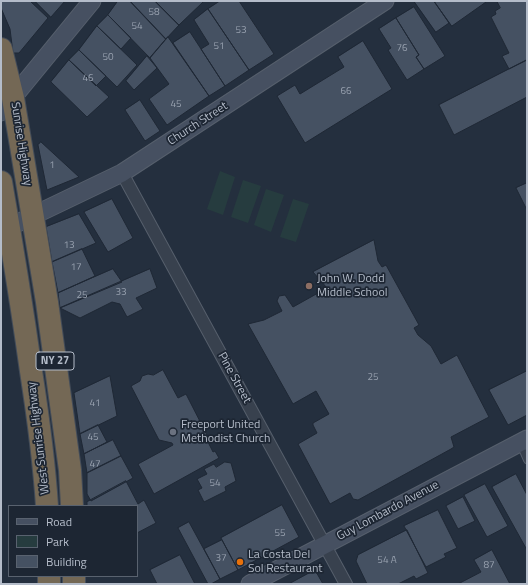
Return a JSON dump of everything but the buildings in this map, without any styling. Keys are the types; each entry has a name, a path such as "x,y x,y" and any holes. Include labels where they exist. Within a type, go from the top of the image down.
{"highway":[{"name":"Sunrise Highway","path":"1,49 7,105 33,216"},
{"name":"NY 27","path":"1,182 5,229"},
{"name":"NY 27","path":"33,216 62,410 70,470 72,505"},
{"name":"West Sunrise Highway","path":"5,229 37,414 45,472 47,505"}],"street":[{"path":"7,105 92,1"},
{"name":"Church Street","path":"5,229 122,173 385,1"},
{"name":"Pine Street","path":"122,173 346,584"},
{"name":"Guy Lombardo Avenue","path":"250,584 523,441"}],"lane":[{"path":"523,441 527,460"}],"green space":[{"path":"220,171 235,177 223,215 207,209"},
{"path":"243,180 261,186 248,223 231,217"},
{"path":"266,189 284,195 271,232 254,225"},
{"path":"293,199 309,204 296,242 280,237"}],"place":[{"name":"John W. Dodd Middle School","path":"309,286"},
{"name":"Freeport United Methodist Church","path":"173,432"},
{"name":"La Costa Del Sol Restaurant","path":"240,562"}]}
